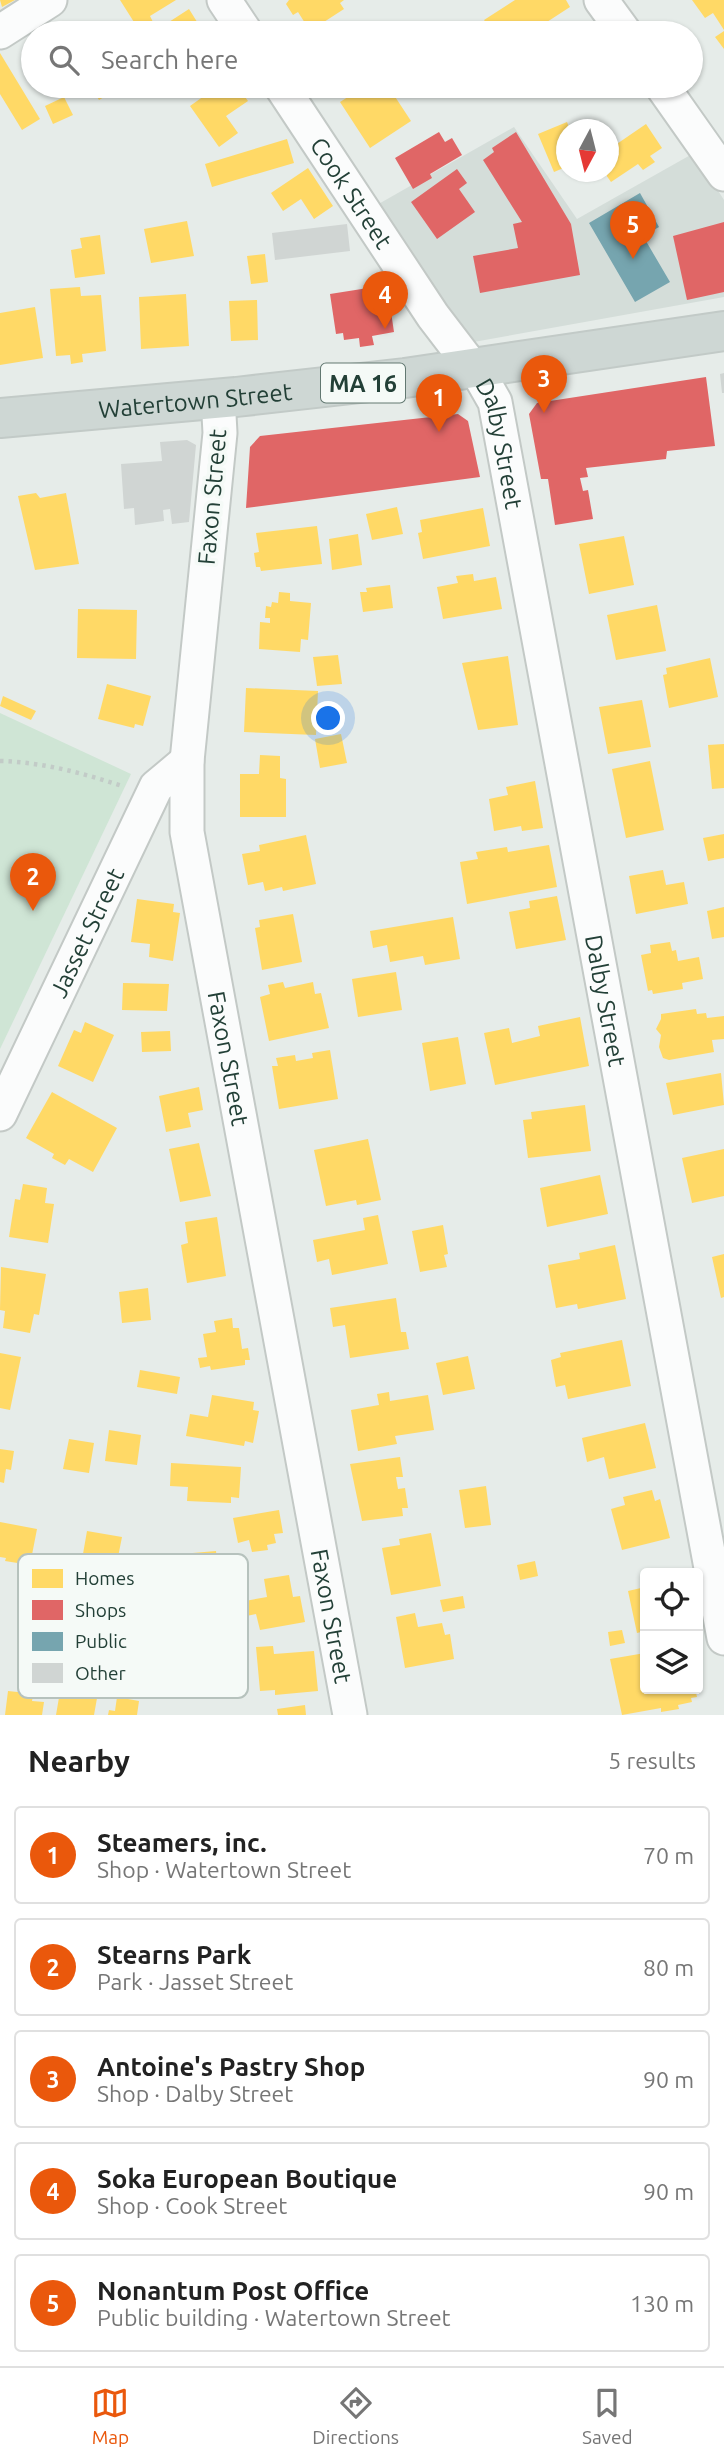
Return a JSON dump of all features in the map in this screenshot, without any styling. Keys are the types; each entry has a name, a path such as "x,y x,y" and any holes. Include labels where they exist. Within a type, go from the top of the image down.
{"main road":[{"name":"Watertown Street","path":"0,418 405,378 724,331"}],"street":[{"path":"0,32 50,0"},
{"path":"224,0 238,21"},
{"path":"601,0 616,21"},
{"name":"Cook Street","path":"289,98 433,316 473,367"},
{"path":"674,98 714,138 724,174"},
{"name":"Dalby Street","path":"473,367 495,402 724,1638"},
{"name":"Faxon Street","path":"218,397 220,433 187,761 187,832 349,1715"},
{"name":"Jasset Street","path":"0,1114 156,787 187,761"}],"path":[{"path":"0,761 20,761 73,772 130,788"}],"shaded area":[{"path":"514,127 577,219 694,153 724,200 724,297 468,343 375,206"}],"green space":[{"path":"0,713 131,774 0,1049"}],"building: Homes":[{"path":"0,0 15,0 2,7"},
{"path":"120,0 176,0 150,16 152,21 133,21"},
{"path":"289,0 344,0 340,3 344,9 325,21 304,21 298,12 293,15 286,4"},
{"path":"515,0 566,0 570,7 548,21 484,20"},
{"path":"692,0 724,0 724,30 713,13 705,18"},
{"path":"189,9 196,21 170,21"},
{"path":"724,31 724,49 715,37"},
{"path":"0,53 21,88 21,98 27,98 40,119 22,130 0,94"},
{"path":"64,98 73,115 53,124 45,106"},
{"path":"201,98 246,98 248,101 226,116 238,133 219,147 190,106"},
{"path":"346,98 396,98 411,121 370,148 340,102"},
{"path":"646,124 662,148 650,156 655,162 643,170 638,164 619,177 619,142"},
{"path":"556,127 556,171 554,172 538,134"},
{"path":"287,139 294,163 212,187 205,164"},
{"path":"308,168 333,206 314,219 301,199 283,211 271,193"},
{"path":"187,221 194,256 151,263 144,229"},
{"path":"100,235 105,274 75,278 71,250 82,248 80,238"},
{"path":"265,254 268,282 251,284 247,256"},
{"path":"80,287 81,296 101,295 106,351 82,354 83,362 71,364 70,355 56,356 50,289"},
{"path":"186,294 189,346 141,349 139,297"},
{"path":"257,300 258,340 231,341 229,301"},
{"path":"35,307 43,358 0,365 0,313"},
{"path":"36,493 40,498 66,493 79,564 35,570 18,496"},
{"path":"397,507 403,534 372,540 366,514"},
{"path":"483,508 490,546 423,559 418,533 422,532 420,520"},
{"path":"317,526 322,564 261,571 260,567 256,567 254,553 259,552 256,533"},
{"path":"358,534 362,565 332,570 329,539"},
{"path":"624,536 634,585 589,594 579,544"},
{"path":"473,574 474,581 496,577 502,609 443,619 437,587 458,583 456,576"},
{"path":"390,585 393,608 363,612 360,592 367,592 366,588"},
{"path":"279,592 290,593 290,601 311,603 308,640 301,639 300,652 259,649 260,622 270,623 270,618 265,618 266,606 271,607 272,602 278,603"},
{"path":"657,605 666,651 616,660 607,615"},
{"path":"78,609 137,610 136,659 77,658"},
{"path":"338,655 342,684 317,686 313,657"},
{"path":"508,656 518,725 478,730 462,663"},
{"path":"710,658 718,697 669,708 663,675 667,674 666,668"},
{"path":"107,684 151,696 143,726 135,724 134,728 98,719"},
{"path":"246,688 318,691 316,735 244,732"},
{"path":"3,696 36,711 31,720 0,706"},
{"path":"642,700 651,747 608,754 599,707"},
{"path":"341,734 347,763 320,768 315,739"},
{"path":"724,744 724,788 712,789 708,745"},
{"path":"260,755 280,756 280,778 286,779 286,817 240,817 240,774 259,774"},
{"path":"650,761 664,830 626,838 612,769"},
{"path":"535,781 543,828 522,831 521,826 494,831 489,799 508,795 506,787"},
{"path":"724,834 724,858 708,861 703,838"},
{"path":"306,835 316,884 283,891 282,887 265,891 263,882 248,885 242,854 260,851 259,845"},
{"path":"549,845 557,887 467,904 460,862 478,859 476,852 507,847 508,852"},
{"path":"663,870 666,885 684,882 688,904 636,914 629,876"},
{"path":"557,896 566,940 516,949 509,912 530,908 529,901"},
{"path":"137,899 174,904 173,912 180,913 173,961 149,957 150,944 131,942"},
{"path":"724,907 724,937 712,939 707,911"},
{"path":"293,914 302,962 262,970 255,928 260,927 259,920"},
{"path":"453,917 460,959 425,965 423,956 390,962 387,945 373,948 370,931"},
{"path":"670,942 672,951 676,950 678,961 699,957 703,979 682,983 683,989 653,994 652,990 648,991 641,955 651,953 650,945"},
{"path":"396,972 402,1010 358,1017 352,979"},
{"path":"283,982 285,988 313,982 315,994 321,993 329,1028 269,1041 260,997 270,994 268,985"},
{"path":"123,983 169,984 167,1011 122,1010"},
{"path":"696,1009 697,1014 706,1013 707,1018 724,1016 724,1039 712,1040 714,1052 669,1060 663,1058 659,1047 661,1035 656,1029 661,1014"},
{"path":"580,1017 589,1066 495,1085 484,1033 509,1028 512,1043 540,1036 538,1026"},
{"path":"85,1022 114,1035 93,1082 58,1066 74,1030 81,1033"},
{"path":"170,1031 171,1051 142,1052 141,1032"},
{"path":"458,1037 466,1084 430,1091 422,1043"},
{"path":"330,1050 338,1099 279,1109 272,1066 278,1066 276,1058 295,1055 296,1061 313,1058 312,1053"},
{"path":"721,1073 724,1105 673,1115 666,1083"},
{"path":"199,1087 203,1110 188,1113 191,1127 166,1132 159,1096"},
{"path":"52,1092 117,1128 93,1172 69,1159 65,1165 52,1158 54,1154 26,1138"},
{"path":"585,1105 591,1151 528,1158 523,1120 532,1119 531,1112"},
{"path":"368,1139 381,1200 357,1205 356,1200 326,1206 314,1150"},
{"path":"199,1143 211,1196 180,1202 169,1149"},
{"path":"724,1149 724,1196 692,1203 682,1158"},
{"path":"600,1175 608,1214 547,1227 540,1188"},
{"path":"23,1184 47,1188 45,1203 54,1204 48,1243 9,1237 15,1199 20,1200"},
{"path":"378,1215 388,1264 332,1275 329,1259 317,1262 313,1240 365,1230 363,1218"},
{"path":"217,1217 226,1276 187,1283 181,1245 188,1243 185,1222"},
{"path":"443,1225 448,1254 444,1255 447,1267 420,1272 412,1231"},
{"path":"615,1245 626,1299 578,1309 577,1304 556,1308 548,1265 580,1259 579,1253"},
{"path":"724,1254 724,1297 721,1298 712,1257"},
{"path":"1,1267 46,1274 39,1315 34,1314 30,1333 3,1328 5,1311 0,1310"},
{"path":"148,1288 151,1320 122,1323 119,1292"},
{"path":"396,1298 401,1332 406,1332 409,1349 350,1358 345,1325 333,1327 330,1308"},
{"path":"232,1318 233,1328 239,1328 242,1349 248,1348 250,1360 245,1360 245,1365 211,1370 210,1366 200,1368 198,1358 207,1357 203,1334 216,1332 214,1321"},
{"path":"622,1340 631,1386 568,1399 565,1385 556,1387 551,1360 561,1357 560,1353"},
{"path":"0,1353 21,1357 10,1410 0,1408"},
{"path":"468,1356 475,1389 443,1395 436,1363"},
{"path":"140,1370 180,1377 177,1394 137,1387"},
{"path":"389,1392 390,1401 428,1395 434,1430 395,1436 397,1444 358,1451 351,1410 379,1405 377,1394"},
{"path":"212,1395 254,1402 253,1410 259,1411 253,1443 245,1441 244,1446 186,1436 190,1414 208,1417"},
{"path":"645,1423 656,1468 609,1479 604,1457 587,1462 582,1438"},
{"path":"109,1430 141,1435 137,1465 105,1461"},
{"path":"69,1439 94,1443 89,1473 63,1469"},
{"path":"0,1449 14,1451 11,1470 6,1469 4,1483 0,1482"},
{"path":"400,1457 403,1477 396,1477 398,1489 405,1488 408,1508 402,1508 403,1516 362,1521 350,1464"},
{"path":"171,1463 241,1467 239,1498 231,1497 231,1503 187,1501 188,1487 170,1486"},
{"path":"486,1486 491,1525 465,1528 459,1490"},
{"path":"652,1490 655,1501 660,1499 670,1538 622,1550 611,1509 625,1505 623,1497"},
{"path":"279,1510 283,1533 274,1534 276,1543 267,1545 268,1550 252,1552 249,1540 238,1543 233,1518"},
{"path":"0,1522 37,1529 32,1554 18,1554 18,1563 5,1561 6,1558 0,1557"},
{"path":"87,1531 122,1537 119,1554 83,1554"},
{"path":"431,1533 441,1586 391,1595 382,1548 400,1545 399,1539"},
{"path":"216,1551 216,1554 181,1554"},
{"path":"535,1561 538,1576 520,1580 517,1565"},
{"path":"289,1575 293,1597 300,1596 305,1622 260,1630 256,1614 248,1616 248,1600 267,1597 264,1579"},
{"path":"640,1588 640,1632 637,1633 628,1591"},
{"path":"463,1596 465,1608 443,1612 440,1600"},
{"path":"415,1613 418,1627 442,1623 445,1635 450,1634 454,1659 405,1668 396,1617"},
{"path":"622,1630 625,1643 610,1646 608,1632"},
{"path":"273,1646 274,1654 314,1651 318,1691 275,1695 275,1690 260,1691 256,1647"},
{"path":"640,1654 640,1694 696,1694 697,1697 691,1698 692,1702 678,1705 679,1709 661,1712 661,1708 622,1715 610,1659"},
{"path":"8,1691 18,1692 18,1698 33,1698 32,1701 44,1702 42,1715 5,1715"},
{"path":"59,1698 97,1698 94,1715 56,1715"},
{"path":"117,1698 139,1701 137,1715 108,1715 109,1710 115,1711"},
{"path":"305,1705 306,1715 278,1715 277,1709"}],"building: Shops":[{"path":"439,132 445,142 452,138 462,155 430,174 432,178 413,189 395,158"},
{"path":"516,132 571,224 580,275 480,293 473,256 518,248 513,224 522,222 483,160 494,152 492,148"},
{"path":"457,169 467,183 459,189 475,212 437,239 411,202"},
{"path":"724,222 724,292 687,300 673,236"},
{"path":"387,285 394,332 372,336 374,345 360,347 359,338 344,340 343,333 336,334 330,294"},
{"path":"706,377 715,446 667,451 666,459 586,468 588,477 580,478 583,491 588,490 593,519 555,525 548,479 541,479 529,414 537,403"},
{"path":"458,414 468,421 480,477 246,508 250,447 260,436"}],"building: Public":[{"path":"640,193 659,227 643,236 670,282 635,302 589,223"}],"building: Other":[{"path":"347,224 350,251 275,260 272,233"},
{"path":"724,373 724,393 722,393 720,374"},
{"path":"187,440 196,445 189,522 172,524 170,509 163,510 164,521 135,525 134,508 124,509 121,464 162,461 160,442"}],"place":[{"name":"Nonantum Post Office","path":"633,259"},
{"name":"Soka European Boutique","path":"385,329"},
{"name":"Antoine's Pastry Shop","path":"544,413"},
{"name":"Steamers, inc.","path":"439,432"},
{"name":"Stearns Park","path":"33,911"}]}
